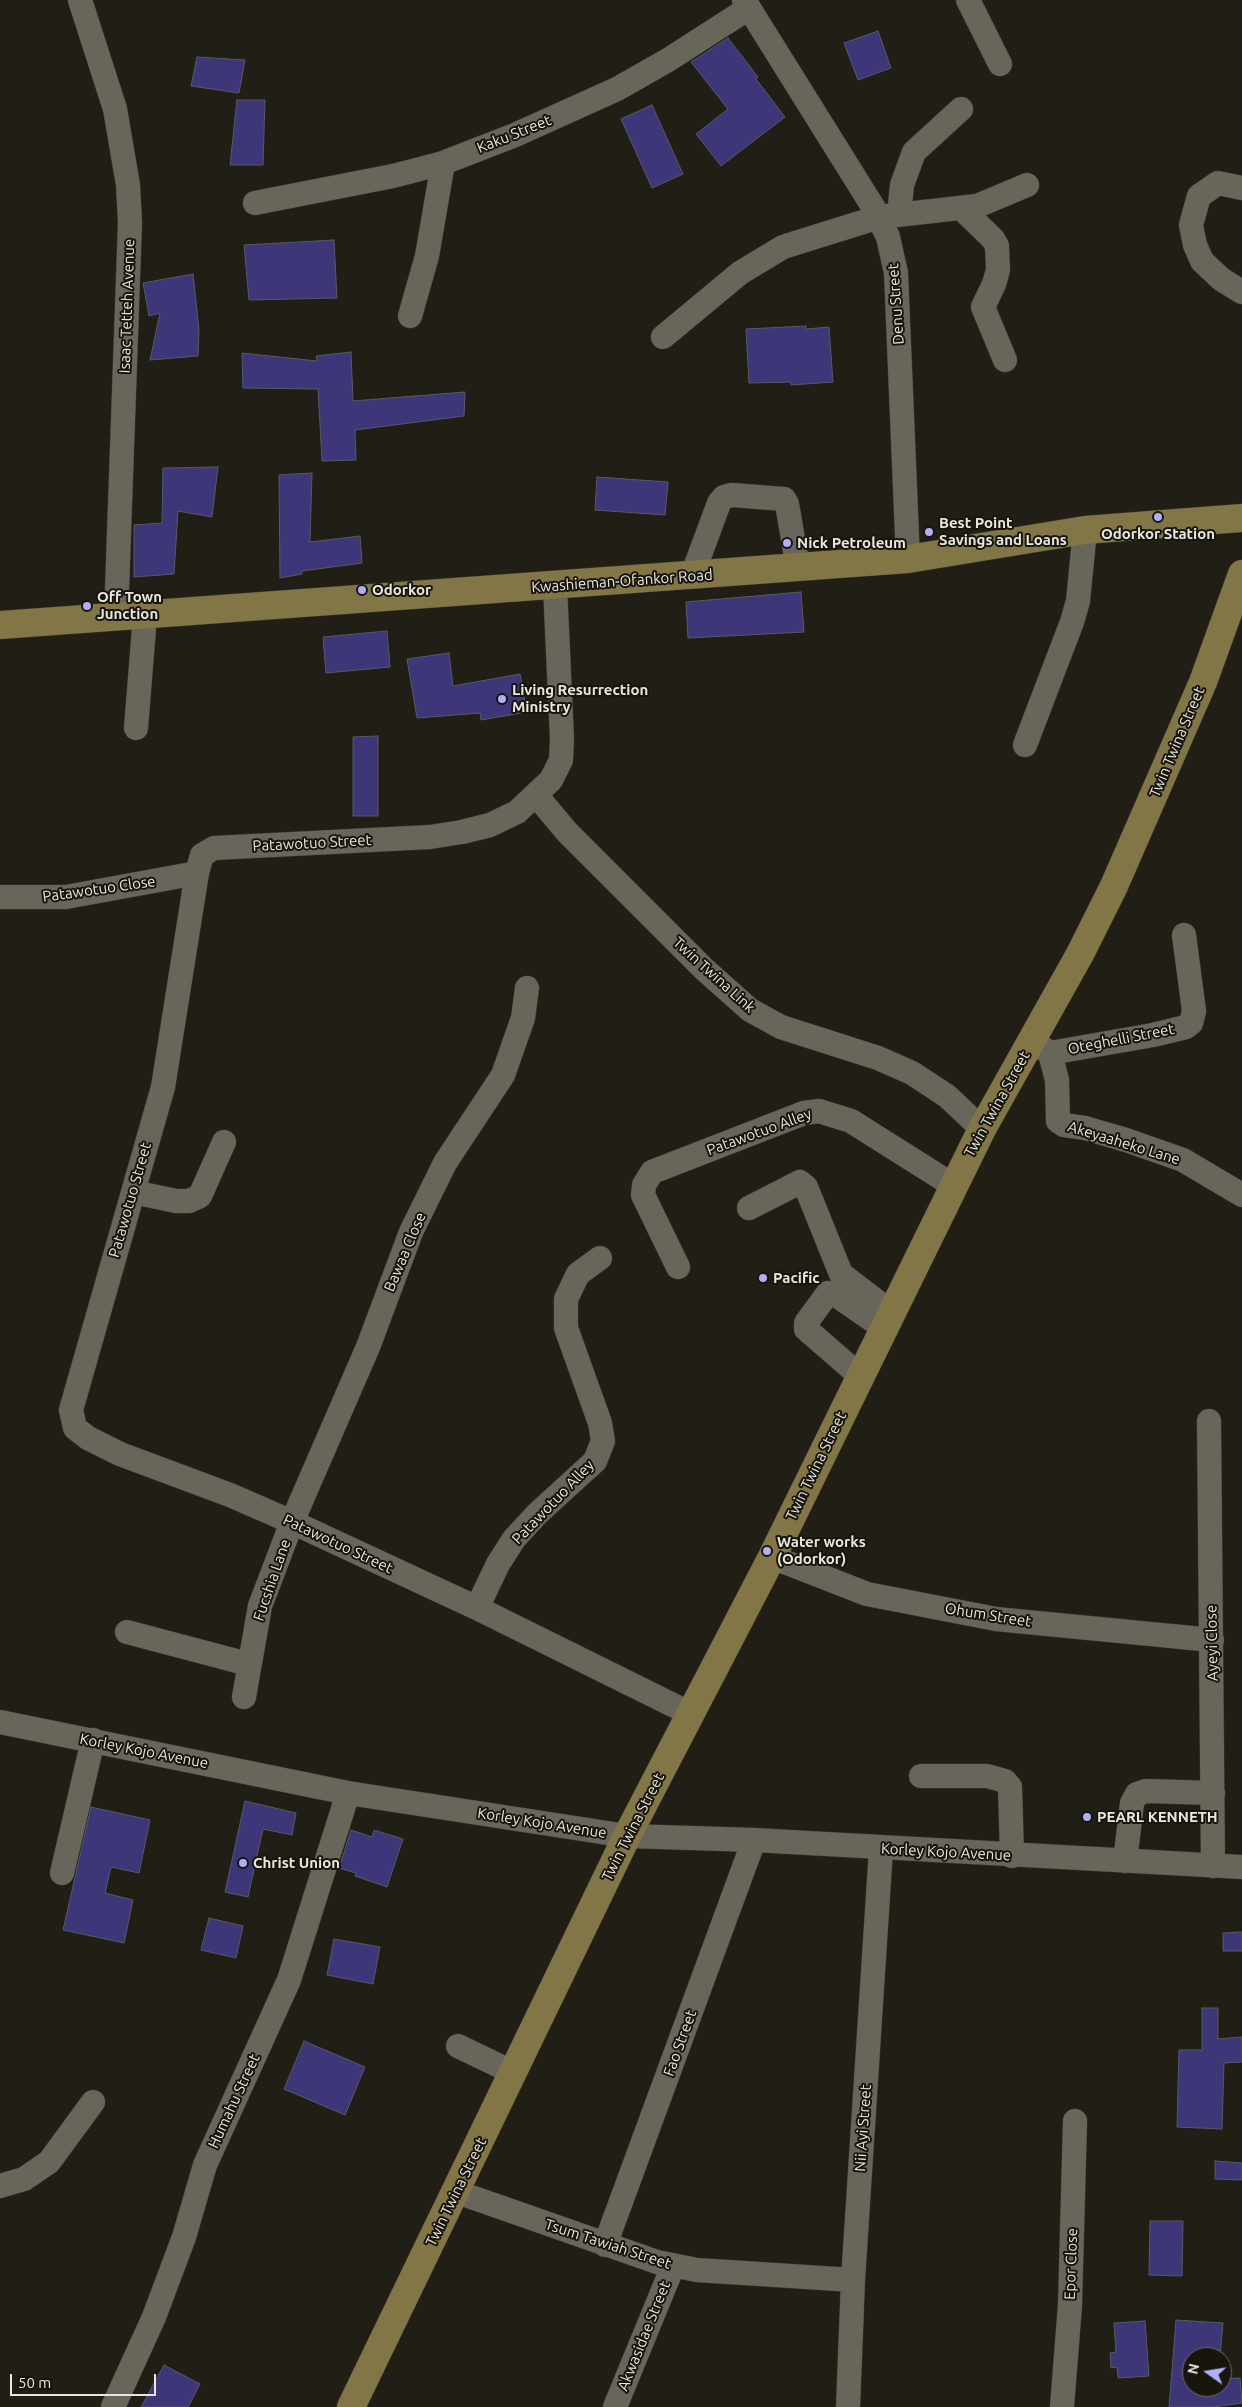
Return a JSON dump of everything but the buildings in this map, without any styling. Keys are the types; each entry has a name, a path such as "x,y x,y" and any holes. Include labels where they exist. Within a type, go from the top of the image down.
{"main road":[{"name":"Kwashieman-Ofankor Road","path":"0,625 145,616 908,559 1085,530 1242,518"},
{"name":"Twin Twina Street","path":"350,2407 457,2192 627,1836 772,1557 982,1129 1041,1047 1080,954 1133,844 1202,682 1242,574"}],"street":[{"name":"Isaac Tetteh Avenue","path":"80,0 115,109 128,185 130,222 116,618"},
{"path":"968,0 1000,64"},
{"name":"Kaku Street","path":"255,203 333,190 443,162 515,135 617,89 668,60 747,4"},
{"name":"Denu Street","path":"747,4 889,216 888,237 896,273 908,559"},
{"path":"889,216 914,152 962,109"},
{"path":"410,316 428,256 443,162"},
{"path":"1242,188 1218,183 1200,196 1192,225 1195,245 1202,261 1221,279 1242,292"},
{"path":"662,337 740,273 783,247 889,216 977,206 1028,184"},
{"path":"961,208 993,239 997,246 998,270 994,284 983,307 1005,360"},
{"path":"692,576 719,503 724,497 732,495 784,499 787,504 798,568"},
{"path":"1025,745 1042,705 1078,601 1085,530"},
{"name":"Patawotuo Street","path":"555,586 562,739 561,760 551,780 517,812 490,825 430,837 214,848 202,855 197,873 163,1087 71,1410 75,1428 88,1438 120,1454 230,1495 292,1522 478,1608 691,1714"},
{"path":"136,728 145,616"},
{"name":"Twin Twina Link","path":"536,795 566,832 704,969 750,1010 781,1027 870,1055 912,1073 947,1096 982,1129"},
{"name":"Patawotuo Close","path":"0,897 66,897 197,873"},
{"name":"Oteghelli Street","path":"1041,1047 1146,1036 1186,1027 1191,1023 1194,1012 1184,935"},
{"name":"Bawaa Close","path":"292,1522 368,1347 411,1232 445,1163 503,1075 518,1033 528,988"},
{"name":"Akeyaaheko Lane","path":"1041,1047 1057,1080 1058,1120 1064,1125 1085,1128 1126,1140 1183,1160 1242,1194"},
{"name":"Patawotuo Alley","path":"678,1267 643,1195 644,1185 652,1172 804,1113 819,1110 851,1121 954,1186"},
{"path":"133,1192 176,1201 189,1201 200,1196 224,1142"},
{"path":"749,1208 800,1182 806,1186 840,1274 888,1321"},
{"name":"Patawotuo Alley","path":"478,1608 498,1564 514,1538 537,1514 595,1461 603,1441 600,1423 566,1328 566,1299 578,1274 600,1258"},
{"path":"860,1376 806,1329 806,1323 828,1293 836,1295 888,1321"},
{"name":"Ayeyi Close","path":"1209,1421 1213,1866"},
{"name":"Fucshia Lane","path":"244,1697 248,1664 260,1606 292,1522"},
{"name":"Ohum Street","path":"772,1557 867,1594 996,1619 1212,1640"},
{"path":"127,1632 248,1664"},
{"name":"Korley Kojo Avenue","path":"0,1722 348,1793 627,1836 754,1840 880,1849 1242,1867"},
{"path":"62,1873 93,1740"},
{"path":"921,1776 987,1776 1006,1781 1010,1787 1012,1856"},
{"path":"1124,1861 1132,1803 1137,1794 1146,1792 1213,1793"},
{"name":"Humahu Street","path":"113,2407 154,2317 184,2237 205,2165 289,1980 348,1793"},
{"name":"Fao Street","path":"605,2246 754,1840"},
{"name":"Nii Ayi Street","path":"848,2407 853,2280 880,1849"},
{"path":"458,2046 514,2073"},
{"path":"0,2186 24,2179 49,2162 93,2102"},
{"name":"Epor Close","path":"1062,2407 1070,2305 1075,2122"},
{"name":"Tsum Tawiah Street","path":"457,2192 605,2246 673,2266 697,2270 853,2280"},
{"name":"Akwasidae Street","path":"615,2407 673,2266"}],"place":[{"name":"Odorkor Station","path":"1158,517"},
{"name":"Best Point Savings and Loans","path":"929,532"},
{"name":"Nick Petroleum","path":"787,543"},
{"name":"Odorkor","path":"362,590"},
{"name":"Off Town Junction","path":"87,606"},
{"name":"Living Resurrection Ministry","path":"502,699"},
{"name":"Pacific","path":"763,1278"},
{"name":"Water works (Odorkor)","path":"767,1551"},
{"name":"PEARL KENNETH","path":"1087,1817"},
{"name":"Christ Union","path":"243,1863"}]}
